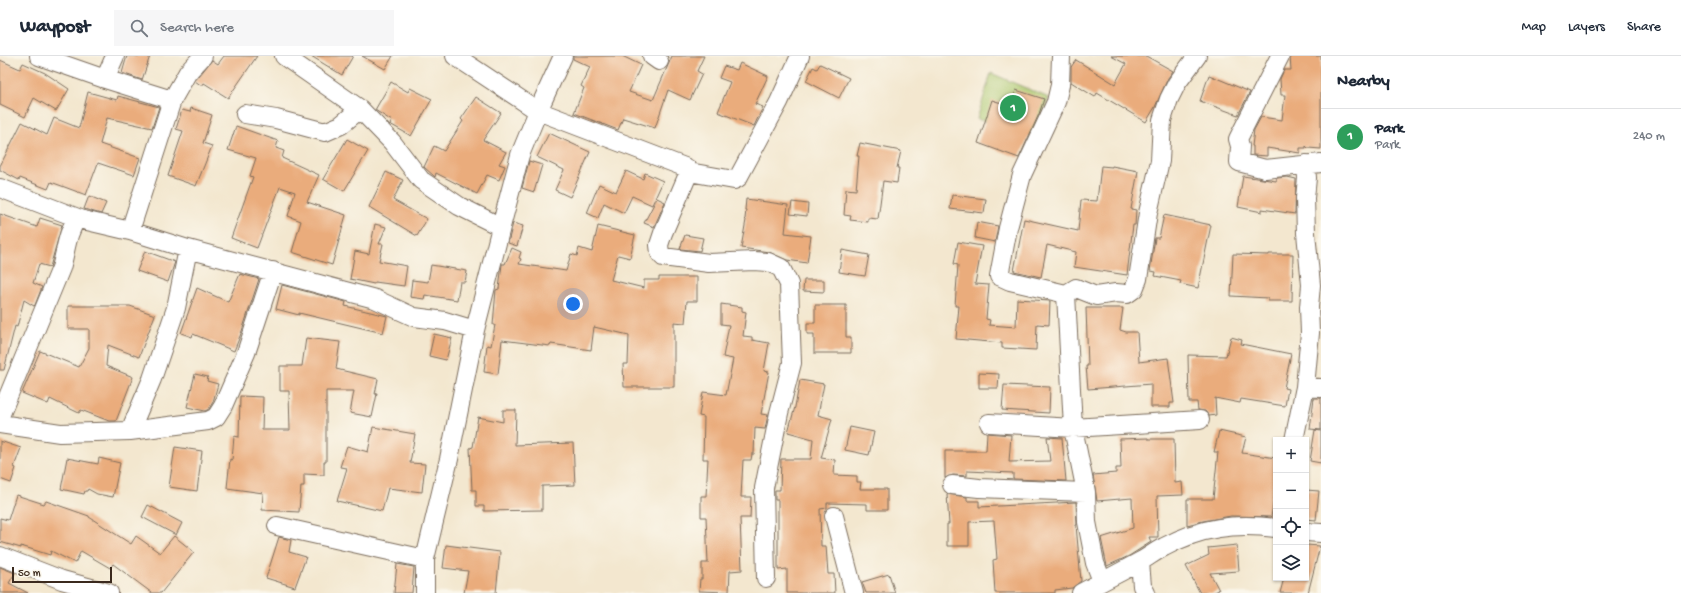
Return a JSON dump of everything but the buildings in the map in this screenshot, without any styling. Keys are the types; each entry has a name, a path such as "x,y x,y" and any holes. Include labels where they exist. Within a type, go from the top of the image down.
{"street":[{"path":"39,56 104,79 172,100"},
{"path":"104,79 115,56"},
{"path":"130,231 172,100 188,72 203,56"},
{"path":"284,56 360,109 392,142 421,180 459,206 501,227"},
{"path":"456,56 538,112 687,168 689,172 734,180 738,178 772,116 800,56"},
{"path":"425,593 425,559 449,459 475,330 501,227 520,155 564,56"},
{"path":"1061,56 1060,85 1056,102 1022,175 1008,228 999,276 1010,281 1066,294 1076,288 1096,296 1116,293 1127,294 1134,289 1138,279 1148,213 1160,161 1162,120 1169,99 1177,83 1197,56"},
{"path":"1280,56 1238,139 1240,146 1239,162 1265,169 1313,163 1307,178 1306,198 1306,233 1311,285 1315,305 1310,333 1313,388 1295,437"},
{"path":"245,114 276,119 325,132 340,125 360,109"},
{"path":"689,172 659,245 660,253 663,257 709,263 754,261 768,262 781,268 789,284 792,363 776,427 764,488 766,578"},
{"path":"0,188 83,220"},
{"path":"0,416 61,268 68,245 69,232 77,219 130,231 188,249 375,299 414,317 445,321 475,330"},
{"path":"130,431 152,379 176,308 188,249"},
{"path":"0,424 60,433 130,431 208,421 216,417 223,406 246,353 273,271"},
{"path":"1066,294 1074,428 1086,492 1087,522 1095,563 1102,581"},
{"path":"989,423 1074,428 1200,420"},
{"path":"952,485 979,488 1086,492"},
{"path":"834,516 854,593"},
{"path":"277,526 425,559"},
{"path":"1081,593 1188,535 1212,528 1235,526 1273,528"},
{"path":"1309,532 1321,534"},
{"path":"0,556 62,580 109,593"},
{"path":"1140,562 1142,586 1146,593"}],"green space":[{"path":"991,73 1049,98 1035,137 977,119"}],"place":[{"name":"Park","path":"1013,108"}]}
